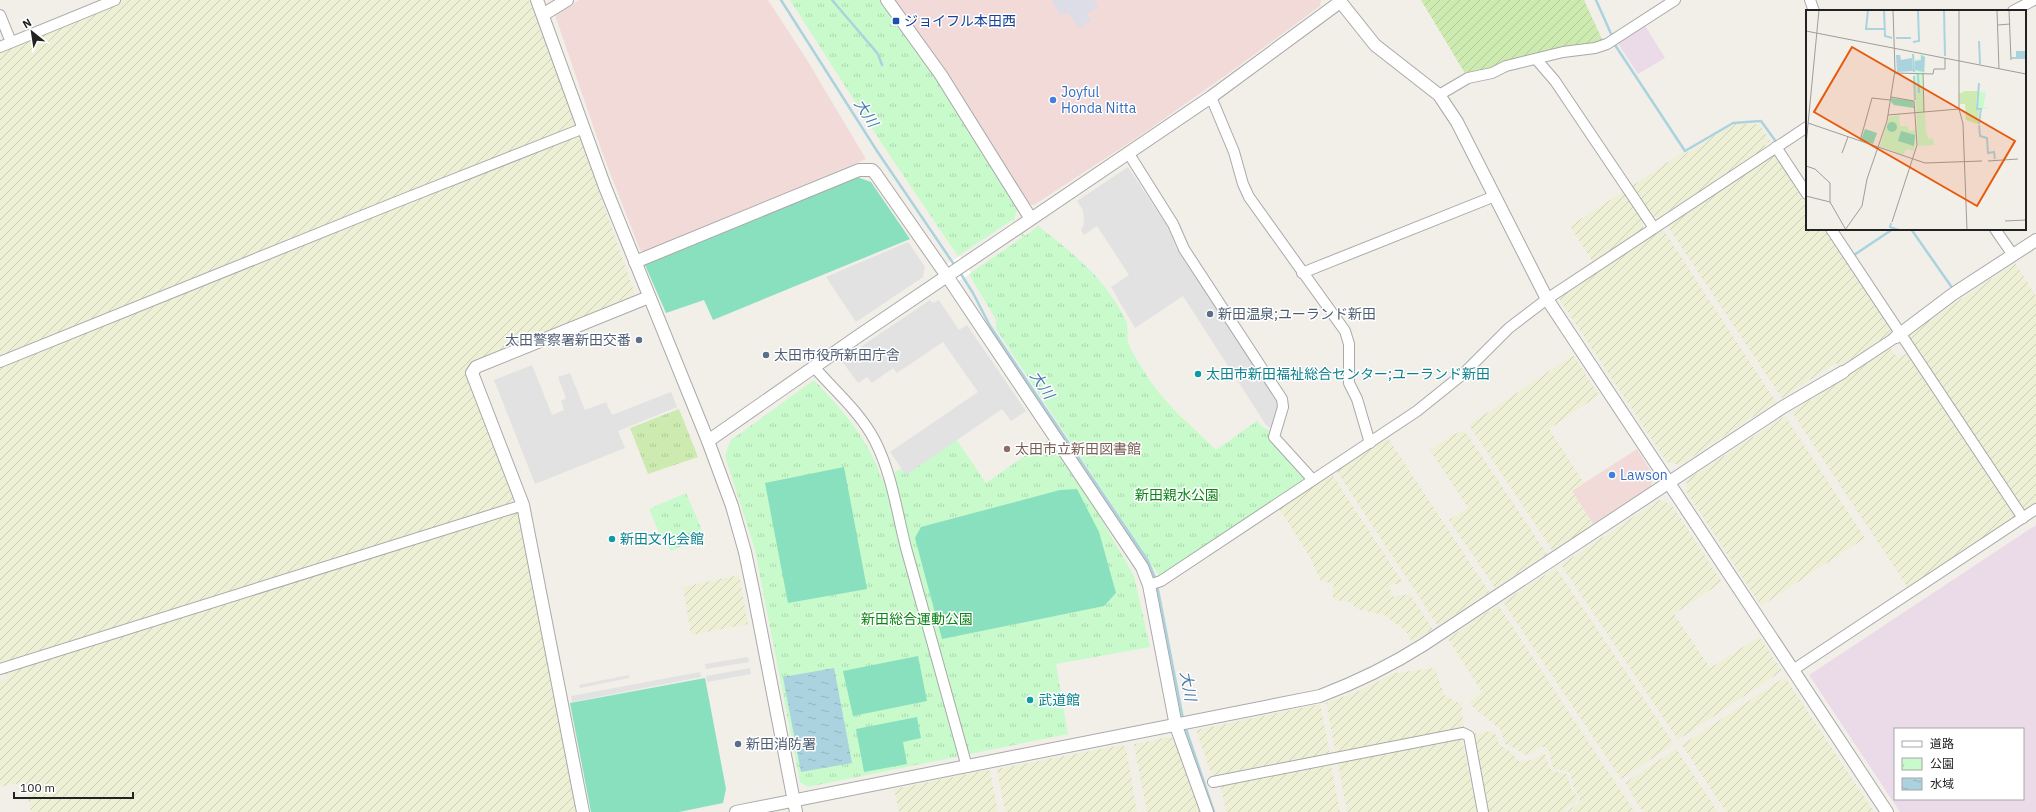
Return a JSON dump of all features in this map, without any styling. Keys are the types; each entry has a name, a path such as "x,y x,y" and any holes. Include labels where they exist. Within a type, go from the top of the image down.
{"street":[{"path":"0,46 115,0"},
{"path":"537,0 544,14 584,128 635,262 708,442 732,506 745,552 795,807"},
{"path":"544,14 567,0"},
{"path":"887,0 941,75 1031,220"},
{"path":"1439,95 1468,78 1492,73 1506,66 1536,60 1563,52 1595,48 1607,44 1675,0"},
{"path":"1810,0 1814,10"},
{"path":"2015,10 2034,0"},
{"path":"708,442 949,274 1211,98 1339,1 1375,46 1439,95 1457,122 1547,299 1887,812"},
{"path":"0,15 11,42"},
{"path":"1536,60 1555,81 1654,228"},
{"path":"1211,98 1234,152 1243,184 1249,197 1302,273 1342,326 1350,344 1350,383 1357,399 1370,443"},
{"path":"0,362 584,128"},
{"path":"1149,585 1161,581 1370,443 1463,374 1509,328 1547,299 1806,128"},
{"path":"1776,147 1806,192"},
{"path":"1129,154 1173,224 1184,249 1282,399 1283,407 1274,437 1313,480"},
{"path":"635,262 852,173 872,170 879,177 949,274 1142,567 1149,585 1183,724 1207,812"},
{"path":"1302,273 1494,196"},
{"path":"1832,230 1898,335 2023,518"},
{"path":"1996,230 2013,255"},
{"path":"736,812 795,807 967,766 1320,696 1362,680 1392,665 1796,398 1843,372 1898,335 1953,294 2036,240"},
{"path":"583,812 523,505 473,376 473,370 476,367 649,297"},
{"path":"814,367 862,422 875,440 881,453 889,476 906,548 967,766"},
{"path":"0,669 523,505"},
{"path":"1792,670 2036,509"},
{"path":"1213,782 1463,733 1469,736 1483,812"}],"shaded area":[{"path":"579,0 768,0 807,60 866,159 643,252 640,250 602,152 555,15"},
{"name":"Joyful Honda Nitta","path":"892,0 1321,0 1320,6 1236,68 1141,135 1034,205 1029,204 920,35"},
{"path":"1051,0 1094,0 1098,7 1087,14 1091,20 1079,28 1068,12 1061,16"},
{"path":"1644,24 1665,58 1638,74 1617,42"},
{"path":"1128,167 1167,226 1176,248 1195,277 1197,276 1279,401 1280,407 1273,429 1266,425 1183,296 1135,328 1111,287 1129,275 1097,226 1084,235 1081,230 1084,224 1083,210 1077,201"},
{"path":"908,242 925,267 923,277 856,322 826,277"},
{"path":"930,300 933,303 939,300 959,330 967,325 1026,411 1011,421 1002,409 906,475 890,452 978,392 943,342 897,373 893,368 872,383 867,377 858,383 841,360"},
{"path":"532,365 552,415 564,410 561,401 566,398 558,377 570,373 585,410 606,402 612,415 671,392 677,407 618,431 625,448 535,484 494,380"},
{"path":"1637,449 1653,475 1651,486 1593,524 1572,491"},
{"path":"2036,525 2036,812 1900,812 1809,675"},
{"path":"748,657 749,662 706,669 705,664"},
{"path":"750,668 751,674 707,682 706,676"},
{"path":"700,672 701,677 572,702 571,696"},
{"path":"629,675 629,678 580,688 579,685"}],"green space":[{"path":"122,0 529,0 576,126 635,294 466,367 519,501 580,812 31,812 25,782 0,787 0,681 8,679 0,661 0,50"},
{"name":"新田親水公園","path":"790,0 880,0 949,95 1017,210 1014,219 1025,236 1038,226 1064,246 1099,280 1118,306 1126,321 1129,345 1151,382 1165,400 1216,450 1257,421 1264,428 1272,432 1304,476 1303,482 1160,577 996,329 996,320 969,274 1023,237 1012,220 958,256 884,147"},
{"path":"1421,0 1584,0 1602,39 1601,43 1558,48 1490,70 1466,75"},
{"path":"1733,124 1760,124 1770,141 1765,144 1767,148 1658,218 1652,218 1631,187 1683,152 1685,154"},
{"path":"1774,154 1806,202 1806,230 1825,230 1892,331 1839,367 1836,363 1782,398 1667,225"},
{"path":"857,177 871,182 910,239 713,320 704,300 666,313 645,265"},
{"path":"1624,191 1645,223 1642,225 1645,229 1593,262 1570,226"},
{"path":"1662,228 1776,402 1680,465 1667,462 1559,299 1560,296"},
{"path":"2015,263 2036,296 2036,503 2022,512 1907,335"},
{"path":"1890,347 1898,359 1907,353 2015,516 1908,588 1792,412"},
{"path":"1573,355 1599,395 1549,429 1584,483 1572,491 1593,524 1553,551 1469,425"},
{"name":"新田総合運動公園","path":"814,380 854,426 870,451 882,480 954,436 986,483 1050,438 1080,482 1134,576 1150,647 1056,664 1068,734 808,787 800,782 755,550 725,456 731,440"},
{"path":"679,409 698,457 648,474 630,428"},
{"path":"1785,416 1865,538 1761,606 1686,491 1687,480"},
{"path":"1462,431 1467,434 1547,554 1495,588 1449,520 1468,508 1430,450 1452,435"},
{"path":"1388,438 1489,592 1438,626 1336,470"},
{"path":"844,467 867,589 788,603 765,483"},
{"path":"1331,473 1403,583 1390,585 1391,597 1410,594 1433,629 1412,642 1405,630 1384,615 1356,609 1351,602 1335,600 1332,596 1334,584 1321,581 1310,557 1278,507"},
{"path":"1077,489 1099,532 1116,593 1104,606 942,639 915,538 921,527 1060,490"},
{"path":"686,493 705,537 671,551 659,532 649,509"},
{"path":"1659,500 1671,504 1722,582 1674,614 1710,668 1759,637 1782,671 1678,740 1561,565"},
{"path":"1556,568 1674,744 1621,779 1503,602"},
{"path":"739,575 748,624 691,635 683,587"},
{"path":"1498,605 1635,812 1568,812 1579,803 1580,799 1573,786 1570,772 1555,769 1552,766 1549,751 1545,747 1525,755 1505,744 1500,729 1470,705 1470,702 1482,692 1448,639"},
{"path":"918,656 927,701 853,716 843,671"},
{"path":"1435,668 1444,695 1461,704 1464,730 1336,754 1326,703 1359,691 1395,673"},
{"path":"1785,677 1874,812 1726,812 1682,745"},
{"path":"705,678 726,789 723,803 679,812 591,812 570,703"},
{"path":"1320,704 1330,755 1215,776 1211,773 1196,730"},
{"path":"917,717 921,738 903,742 907,764 864,772 856,729"},
{"path":"1492,731 1495,733 1499,744 1511,752 1520,762 1531,760 1544,752 1552,771 1567,774 1571,788 1577,799 1574,803 1566,808 1565,812 1489,812 1474,734"},
{"path":"1170,737 1177,740 1202,812 1147,812 1134,746 1135,744"},
{"path":"1462,739 1477,812 1347,812 1338,764 1340,762"},
{"path":"1122,745 1126,747 1137,812 1005,812 997,769"},
{"path":"1676,749 1718,812 1643,812 1625,783"},
{"path":"1331,765 1340,812 1226,812 1221,786"},
{"path":"987,770 990,771 998,812 899,812 894,789"}],"water":[{"path":"834,668 852,763 801,772 783,677"}],"pier":[{"path":"960,256 971,273 957,282 946,265"}],"waterway":[{"name":"大川","path":"781,0 877,151 955,266"},
{"path":"832,0 878,54 882,65"},
{"path":"1596,0 1612,36"},
{"path":"1615,45 1685,151 1733,123 1761,121 1777,143"},
{"path":"1852,253 1854,255 1892,230"},
{"path":"1912,230 1953,289"},
{"name":"大川","path":"959,271 973,293 990,326 1148,561 1156,580"},
{"name":"大川","path":"1157,585 1183,719"},
{"name":"大川","path":"1185,726 1214,812"}],"place":[{"name":"ジョイフル本田西","path":"896,21"},
{"name":"Joyful Honda Nitta","path":"1053,100"},
{"name":"新田温泉;ユーランド新田","path":"1210,314"},
{"name":"太田警察署新田交番","path":"639,340"},
{"name":"太田市役所新田庁舎","path":"766,355"},
{"name":"太田市新田福祉総合センター;ユーランド新田","path":"1198,374"},
{"name":"太田市立新田図書館","path":"1007,449"},
{"name":"Lawson","path":"1612,475"},
{"name":"新田文化会館","path":"612,539"},
{"name":"武道館","path":"1030,700"},
{"name":"新田消防署","path":"738,744"}]}
